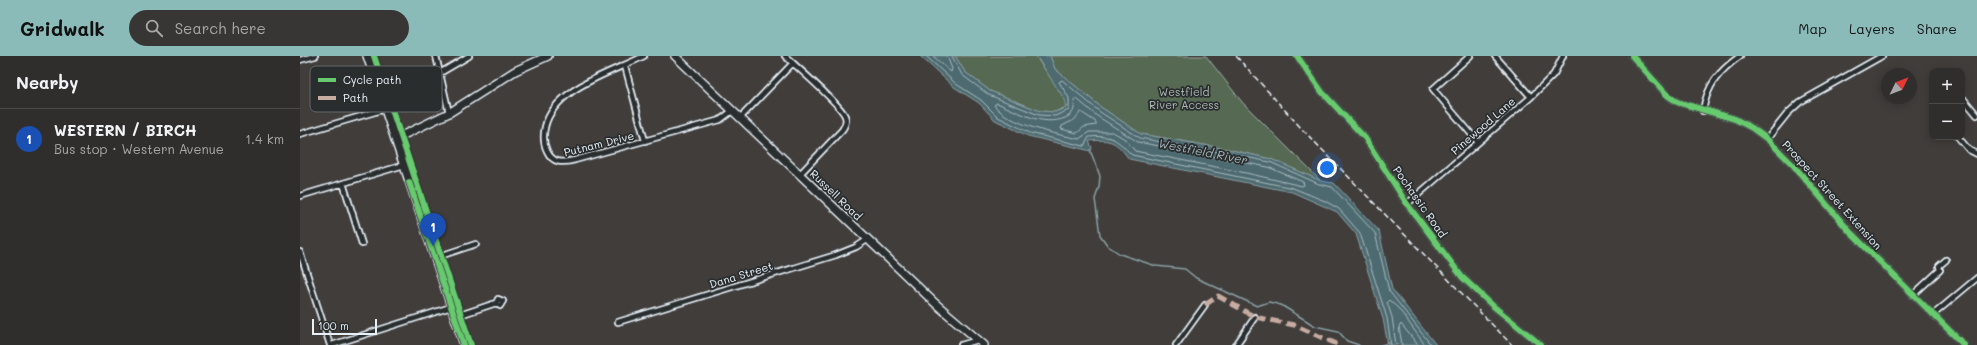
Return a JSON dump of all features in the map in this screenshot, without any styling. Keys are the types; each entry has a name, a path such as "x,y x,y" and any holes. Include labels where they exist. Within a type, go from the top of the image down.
{"main road":[{"path":"367,56 370,66"},
{"path":"395,139 449,113 515,72 548,56"},
{"name":"Russell Road","path":"675,56 867,240 942,310 984,345"},
{"path":"386,112 464,345"}],"street":[{"path":"300,60 315,56"},
{"path":"436,56 438,66"},
{"path":"442,72 469,56"},
{"name":"Putnam Drive","path":"644,56 592,81 562,99 548,119 544,144 551,157 561,163 720,120 732,111"},
{"path":"785,56 840,108 846,119 842,130 799,175"},
{"name":"Pochassic Road","path":"1296,56 1322,92 1365,138 1407,204 1462,277 1493,306 1541,345"},
{"path":"1470,56 1433,89 1478,142"},
{"path":"1495,56 1531,97"},
{"name":"Pinewood Lane","path":"1407,204 1531,97 1554,74 1563,56"},
{"name":"Prospect Street Extension","path":"1632,56 1672,99 1683,105 1735,119 1752,128 1767,139 1794,166 1850,232 1964,345"},
{"path":"1703,111 1708,91 1714,79 1721,70 1740,56"},
{"path":"1767,139 1788,113 1800,102 1882,56"},
{"path":"740,118 793,63"},
{"path":"624,66 645,141"},
{"path":"442,82 449,113"},
{"path":"1965,101 1977,115"},
{"path":"300,134 375,112"},
{"path":"1960,140 1967,148 1977,154"},
{"path":"300,196 404,165"},
{"path":"342,183 362,244"},
{"name":"Dana Street","path":"618,322 836,255 856,247 867,240"},
{"path":"434,258 476,244"},
{"path":"300,252 331,345 451,307"},
{"path":"1913,295 1940,270 1939,266 1946,260"},
{"path":"1934,314 1977,278"},
{"path":"454,317 496,303"},
{"path":"1176,345 1205,305"},
{"path":"1236,345 1255,317"},
{"path":"961,345 978,340"}],"green space":[{"path":"955,56 1036,56 1058,87 1066,107 1055,112 1040,111 990,91 965,72"},
{"name":"Westfield River Access","path":"1050,56 1206,56 1242,102 1321,181 1271,159 1227,149 1141,134 1102,108 1055,69"}],"water":[{"name":"Westfield River","path":"920,56 955,56 965,72 990,91 1040,111 1055,112 1066,108 1065,100 1036,56 1050,56 1055,69 1102,108 1141,134 1227,149 1271,159 1321,181 1334,183 1379,231 1392,289 1436,345 1388,345 1383,319 1356,234 1337,212 1292,192 1129,159 1120,148 1108,141 1089,141 1092,148 1091,151 1028,136 995,120 979,103 954,87"}],"waterway":[{"path":"1090,150 1100,176 1099,187 1095,199 1100,235 1108,246 1120,254 1156,266 1185,269 1196,278 1257,306 1269,302 1281,305 1315,326 1338,331 1347,341 1359,345"},
{"path":"1381,345 1389,343"}],"railway":[{"path":"1236,56 1302,129 1512,345"}],"marked path":[{"path":"1205,305 1218,296 1255,317 1294,325 1339,345"}],"cycle path":[{"path":"374,56 377,66"},
{"path":"1297,56 1322,92 1365,138 1407,204 1462,277 1493,306 1541,345"},
{"path":"1632,56 1667,95 1677,102 1735,119 1752,128 1767,139 1794,166 1850,232 1964,345"},
{"path":"393,112 471,345"},
{"path":"409,182 464,345"}],"place":[{"name":"WESTERN / BIRCH","path":"433,246"}]}
